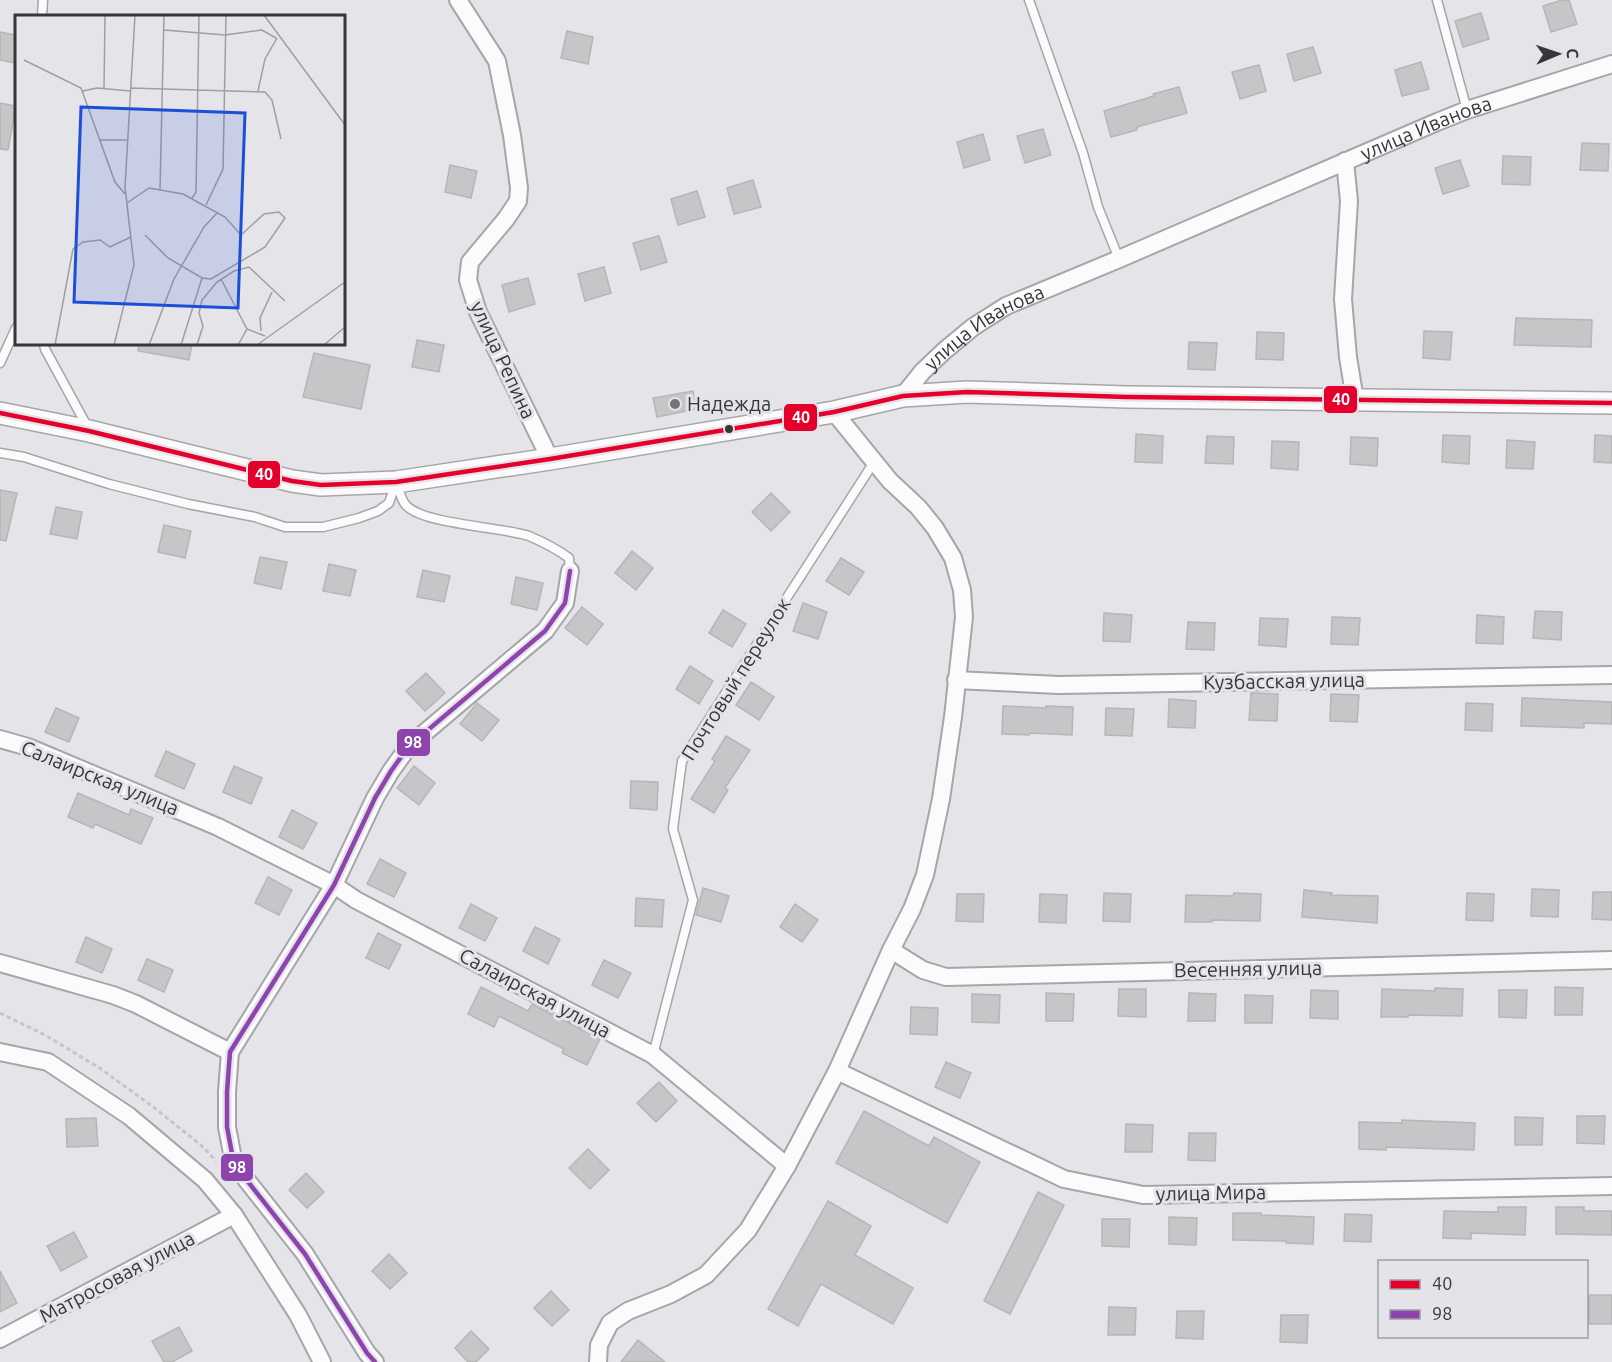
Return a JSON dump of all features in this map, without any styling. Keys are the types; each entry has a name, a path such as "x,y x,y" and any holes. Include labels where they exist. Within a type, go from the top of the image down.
{"street":[{"name":"улица Репина","path":"458,0 497,61 512,135 519,188 518,201 507,219 470,262 468,280 478,312 550,459"},
{"name":"улица Иванова","path":"903,396 922,372 944,351 974,327 1006,306 1467,110 1612,64"},
{"path":"1345,161 1350,201 1342,299 1355,400"},
{"path":"0,412 89,431 292,481 321,485 396,482 550,459 834,412 903,396 967,392 1127,397 1612,403"},
{"path":"598,1362 599,1345 610,1323 628,1311 671,1294 706,1275 748,1230 787,1166 837,1071 891,950 912,909 925,874 941,799 953,717 964,616 962,590 953,558 935,528 918,507 890,481 834,412"},
{"path":"375,1362 367,1353 305,1254 234,1164 227,1127 230,1052 334,885 375,798 409,746 545,631 565,603 570,571"},
{"name":"Кузбасская улица","path":"956,680 1059,685 1612,675"},
{"name":"Салаирская улица","path":"0,739 28,747 218,827 334,885 356,900 653,1055 787,1166"},
{"name":"Весенняя улица","path":"891,950 922,970 946,977 1612,960"},
{"path":"0,963 113,995 136,1004 230,1052"},
{"path":"0,1052 48,1062 129,1116 205,1180 234,1215 298,1315 322,1362"},
{"name":"улица Мира","path":"837,1071 1065,1179 1143,1195 1612,1186"},
{"name":"Матросовая улица","path":"0,1339 234,1215"}],"lane":[{"path":"1029,0 1083,153 1098,207 1119,259"},
{"path":"1437,0 1467,110"},
{"path":"0,363 15,330"},
{"path":"44,345 89,431"},
{"path":"0,453 24,457 109,484 188,504 255,517 285,527 323,527 378,511 389,503 396,482"},
{"name":"Почтовый переулок","path":"653,1055 693,900 673,829 682,761 874,462"},
{"path":"396,482 405,505 420,515 528,536 555,548 570,558 570,571"}],"building":[{"path":"1569,0 1577,24 1551,32 1543,6"},
{"path":"1481,13 1489,39 1463,47 1455,21"},
{"path":"567,31 593,37 588,64 561,58"},
{"path":"0,32 15,35 15,63 0,60"},
{"path":"1313,47 1321,73 1294,81 1287,54"},
{"path":"1421,62 1429,89 1402,96 1395,70"},
{"path":"1259,65 1266,91 1240,99 1232,72"},
{"path":"1179,87 1187,113 1111,137 1104,111"},
{"path":"0,103 15,106 15,112 8,150 0,149"},
{"path":"1043,129 1051,155 1025,163 1017,136"},
{"path":"983,134 990,160 964,168 957,142"},
{"path":"1582,143 1609,144 1608,171 1580,170"},
{"path":"1503,156 1531,157 1530,185 1502,184"},
{"path":"1460,160 1469,186 1443,194 1435,168"},
{"path":"450,165 477,171 471,198 445,192"},
{"path":"753,180 761,207 734,214 727,188"},
{"path":"697,191 705,217 678,225 671,199"},
{"path":"659,236 667,262 641,270 633,243"},
{"path":"604,267 611,293 585,301 578,274"},
{"path":"528,278 535,304 509,312 502,285"},
{"path":"1516,318 1592,320 1591,347 1514,345"},
{"path":"1424,331 1452,332 1450,360 1423,358"},
{"path":"1257,332 1284,333 1283,360 1256,359"},
{"path":"417,340 444,345 439,372 412,367"},
{"path":"1189,342 1217,343 1215,370 1188,369"},
{"path":"139,345 192,345 189,360 138,351"},
{"path":"314,353 370,365 361,409 303,397"},
{"name":"Надежда","path":"693,391 696,409 657,417 653,398"},
{"path":"1136,434 1163,436 1162,463 1135,462"},
{"path":"1443,435 1470,436 1469,464 1442,462"},
{"path":"1595,435 1612,436 1612,463 1594,462"},
{"path":"1207,436 1234,437 1233,464 1205,463"},
{"path":"1351,437 1378,438 1377,466 1350,464"},
{"path":"1507,440 1535,442 1533,469 1506,468"},
{"path":"1272,441 1299,442 1298,470 1271,468"},
{"path":"0,490 17,493 6,541 0,540"},
{"path":"771,493 790,512 771,531 752,512"},
{"path":"56,507 82,512 77,539 50,534"},
{"path":"164,525 191,531 185,558 158,552"},
{"path":"632,551 653,568 636,590 615,573"},
{"path":"260,557 287,562 281,589 254,583"},
{"path":"841,558 864,572 849,595 826,581"},
{"path":"329,564 356,570 350,596 323,591"},
{"path":"423,570 450,576 444,602 417,597"},
{"path":"516,577 543,583 537,610 511,604"},
{"path":"803,603 827,612 818,639 793,631"},
{"path":"582,607 603,624 587,645 565,628"},
{"path":"723,610 746,624 732,647 709,633"},
{"path":"1535,611 1562,612 1561,640 1533,638"},
{"path":"1104,613 1132,615 1130,642 1103,641"},
{"path":"1477,615 1504,617 1503,644 1476,643"},
{"path":"1332,617 1360,618 1358,645 1331,644"},
{"path":"1260,618 1288,619 1286,647 1259,645"},
{"path":"1188,622 1215,623 1214,650 1186,649"},
{"path":"690,666 713,681 699,704 676,689"},
{"path":"426,673 445,693 425,711 406,691"},
{"path":"751,682 774,697 759,720 736,705"},
{"path":"1251,693 1278,694 1277,721 1249,720"},
{"path":"1331,694 1359,695 1357,722 1330,721"},
{"path":"1522,698 1612,702 1612,724 1584,723 1584,728 1521,726"},
{"path":"1169,699 1196,701 1195,728 1168,727"},
{"path":"477,703 499,720 482,741 460,724"},
{"path":"1466,703 1493,704 1492,731 1465,730"},
{"path":"1003,706 1073,707 1072,735 1002,734"},
{"path":"56,708 79,718 69,742 45,732"},
{"path":"1106,708 1134,709 1132,736 1105,735"},
{"path":"726,736 750,750 725,788 728,790 714,813 691,799 715,761 712,759"},
{"path":"166,751 195,764 184,789 155,776"},
{"path":"234,766 262,778 251,804 223,792"},
{"path":"414,766 435,783 419,805 397,788"},
{"path":"631,781 658,782 657,810 630,808"},
{"path":"78,793 129,815 131,809 153,818 141,844 95,824 93,828 68,817"},
{"path":"292,810 317,823 303,849 279,837"},
{"path":"380,859 406,873 394,897 367,884"},
{"path":"268,877 292,890 279,915 255,903"},
{"path":"703,888 729,896 721,922 696,915"},
{"path":"1532,889 1559,890 1558,917 1531,916"},
{"path":"1304,890 1332,893 1331,895 1378,896 1377,923 1302,917"},
{"path":"1593,892 1612,892 1612,920 1592,919"},
{"path":"1104,893 1131,894 1130,922 1103,921"},
{"path":"1234,893 1261,894 1260,921 1185,922 1186,895 1233,896"},
{"path":"1467,893 1494,894 1493,921 1466,920"},
{"path":"957,894 984,894 983,922 956,921"},
{"path":"1040,894 1067,895 1066,923 1039,922"},
{"path":"636,898 664,900 662,927 635,926"},
{"path":"471,904 497,918 485,941 459,928"},
{"path":"795,904 818,920 802,942 780,927"},
{"path":"535,927 560,939 548,964 523,951"},
{"path":"378,933 401,945 389,969 366,958"},
{"path":"86,937 112,949 102,973 76,962"},
{"path":"147,959 173,970 164,992 138,980"},
{"path":"604,960 631,973 618,998 592,985"},
{"path":"481,987 528,1011 532,1004 600,1039 587,1065 562,1053 564,1049 499,1016 494,1027 468,1014"},
{"path":"1555,987 1583,988 1582,1015 1555,1015"},
{"path":"1435,988 1463,989 1462,1016 1381,1017 1382,989 1435,991"},
{"path":"1119,989 1146,989 1146,1017 1118,1016"},
{"path":"1311,990 1338,991 1338,1019 1310,1018"},
{"path":"1499,990 1527,990 1526,1018 1499,1017"},
{"path":"1046,993 1074,994 1073,1021 1046,1021"},
{"path":"1189,993 1216,994 1215,1021 1188,1021"},
{"path":"972,994 1000,995 999,1023 972,1022"},
{"path":"1245,995 1273,996 1272,1023 1245,1023"},
{"path":"911,1007 938,1008 937,1035 910,1034"},
{"path":"946,1062 971,1073 960,1098 935,1087"},
{"path":"659,1082 677,1101 656,1122 637,1103"},
{"path":"864,1111 929,1146 934,1137 980,1162 947,1223 836,1163"},
{"path":"1577,1116 1605,1116 1604,1144 1577,1143"},
{"path":"1515,1117 1543,1118 1542,1145 1515,1145"},
{"path":"96,1118 98,1146 67,1147 66,1119"},
{"path":"1402,1120 1475,1123 1474,1150 1386,1147 1386,1150 1359,1149 1359,1122 1402,1123"},
{"path":"1126,1124 1153,1125 1152,1152 1125,1152"},
{"path":"1189,1133 1216,1133 1215,1161 1188,1160"},
{"path":"588,1149 609,1170 590,1189 569,1168"},
{"path":"306,1173 324,1192 307,1208 289,1190"},
{"path":"1038,1192 1064,1205 1010,1314 984,1301"},
{"path":"828,1201 871,1226 855,1255 913,1288 893,1324 821,1284 798,1326 768,1309"},
{"path":"1498,1207 1526,1207 1525,1235 1471,1233 1471,1239 1443,1238 1444,1211 1498,1212"},
{"path":"1556,1207 1584,1207 1584,1211 1612,1211 1612,1235 1556,1234"},
{"path":"1233,1213 1314,1217 1313,1244 1233,1240"},
{"path":"1345,1214 1372,1215 1371,1242 1344,1241"},
{"path":"1169,1217 1197,1218 1196,1245 1169,1244"},
{"path":"1102,1219 1130,1219 1129,1247 1102,1246"},
{"path":"74,1232 87,1257 61,1271 47,1246"},
{"path":"389,1254 407,1273 390,1289 372,1271"},
{"path":"0,1271 17,1303 0,1312"},
{"path":"551,1291 569,1310 552,1326 534,1308"},
{"path":"1589,1295 1612,1295 1612,1324 1589,1324"},
{"path":"1109,1307 1136,1308 1135,1335 1108,1335"},
{"path":"1177,1311 1204,1311 1203,1339 1176,1338"},
{"path":"1281,1315 1308,1315 1307,1343 1280,1342"},
{"path":"179,1327 192,1351 172,1362 164,1362 152,1341"},
{"path":"471,1331 489,1349 476,1362 468,1362 455,1348"},
{"path":"638,1340 665,1362 621,1362"}],"transit line":[{"name":"40","path":"0,413 89,431 292,481 321,485 396,482 550,459 834,412 903,396 967,392 1127,397 1612,403"},
{"name":"98","path":"375,1362 367,1353 305,1254 234,1164 227,1127 230,1052 334,885 375,798 391,771 409,746 545,631 565,603 570,571"}],"place":[{"name":"Надежда","path":"675,404"}]}
